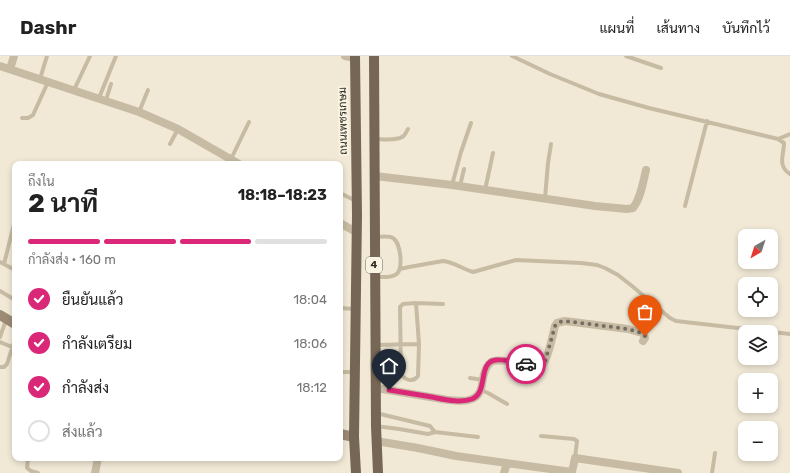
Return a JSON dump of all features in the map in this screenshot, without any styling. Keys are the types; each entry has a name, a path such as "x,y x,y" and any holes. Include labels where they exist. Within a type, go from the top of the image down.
{"main road":[{"name":"4","path":"374,56 375,345 376,441 378,473"},
{"name":"ถนนเพชรเกษม","path":"352,57 356,201 354,372 354,437 356,473"},
{"path":"343,435 354,437"}],"street":[{"path":"10,70 14,56"},
{"path":"0,66 139,112 178,129 235,161"},
{"path":"375,176 627,209 633,208 637,202 646,170"},
{"path":"343,224 356,232"},
{"path":"376,388 448,400 469,400 476,397 480,393 483,374 487,366 492,361 495,360 537,366 543,364 548,354 555,326 560,322 565,321 628,329 642,333 645,338 644,341"},
{"path":"376,441 456,456 574,473 575,458 678,473"},
{"path":"95,473 97,461"},
{"path":"504,473 507,463"}],"lane":[{"path":"22,118 28,118 33,115 44,80 46,56"},
{"path":"74,90 90,56"},
{"path":"102,99 116,56"},
{"path":"512,56 550,74 599,94 649,108 778,139 784,142 782,158 784,169 790,174"},
{"path":"626,56 661,68"},
{"path":"102,99 111,84"},
{"path":"139,112 148,90"},
{"path":"684,206 707,121"},
{"path":"231,159 249,122"},
{"path":"456,186 461,152 471,123"},
{"path":"170,144 178,129"},
{"path":"375,139 402,138 408,129"},
{"path":"778,139 790,134"},
{"path":"545,199 547,171 552,144"},
{"path":"485,190 493,153"},
{"path":"456,186 464,169"},
{"path":"343,194 356,201"},
{"path":"12,230 2,263 12,268"},
{"path":"374,237 390,237 395,239 400,250 401,264 400,270 395,276 375,277"},
{"path":"400,270 443,261 449,261 473,272 516,260 597,265 612,271 670,318 676,321 790,334"},
{"path":"1,294 12,299"},
{"path":"416,303 419,344 418,376 417,378 411,380 400,374 400,307 403,304 416,303 444,304"},
{"path":"343,308 355,309"},
{"path":"0,337 7,319"},
{"path":"0,342 12,347 6,364 4,367 0,368"},
{"path":"375,345 419,344"},
{"path":"343,372 354,372"},
{"path":"470,378 483,380"},
{"path":"481,390 507,404"},
{"path":"376,413 430,426 435,432"},
{"path":"399,419 399,429"},
{"path":"376,426 428,434 435,432 478,437"},
{"path":"541,436 576,440 575,458"},
{"path":"712,473 715,453"},
{"path":"28,461 27,468 38,473"}],"way so far":[{"path":"526,364 537,366 545,362 555,326 560,322 565,321 628,329 642,333 645,336"}],"route":[{"path":"389,390 448,400 469,400 476,397 480,393 483,374 487,366 492,361 498,360 526,364"}]}
